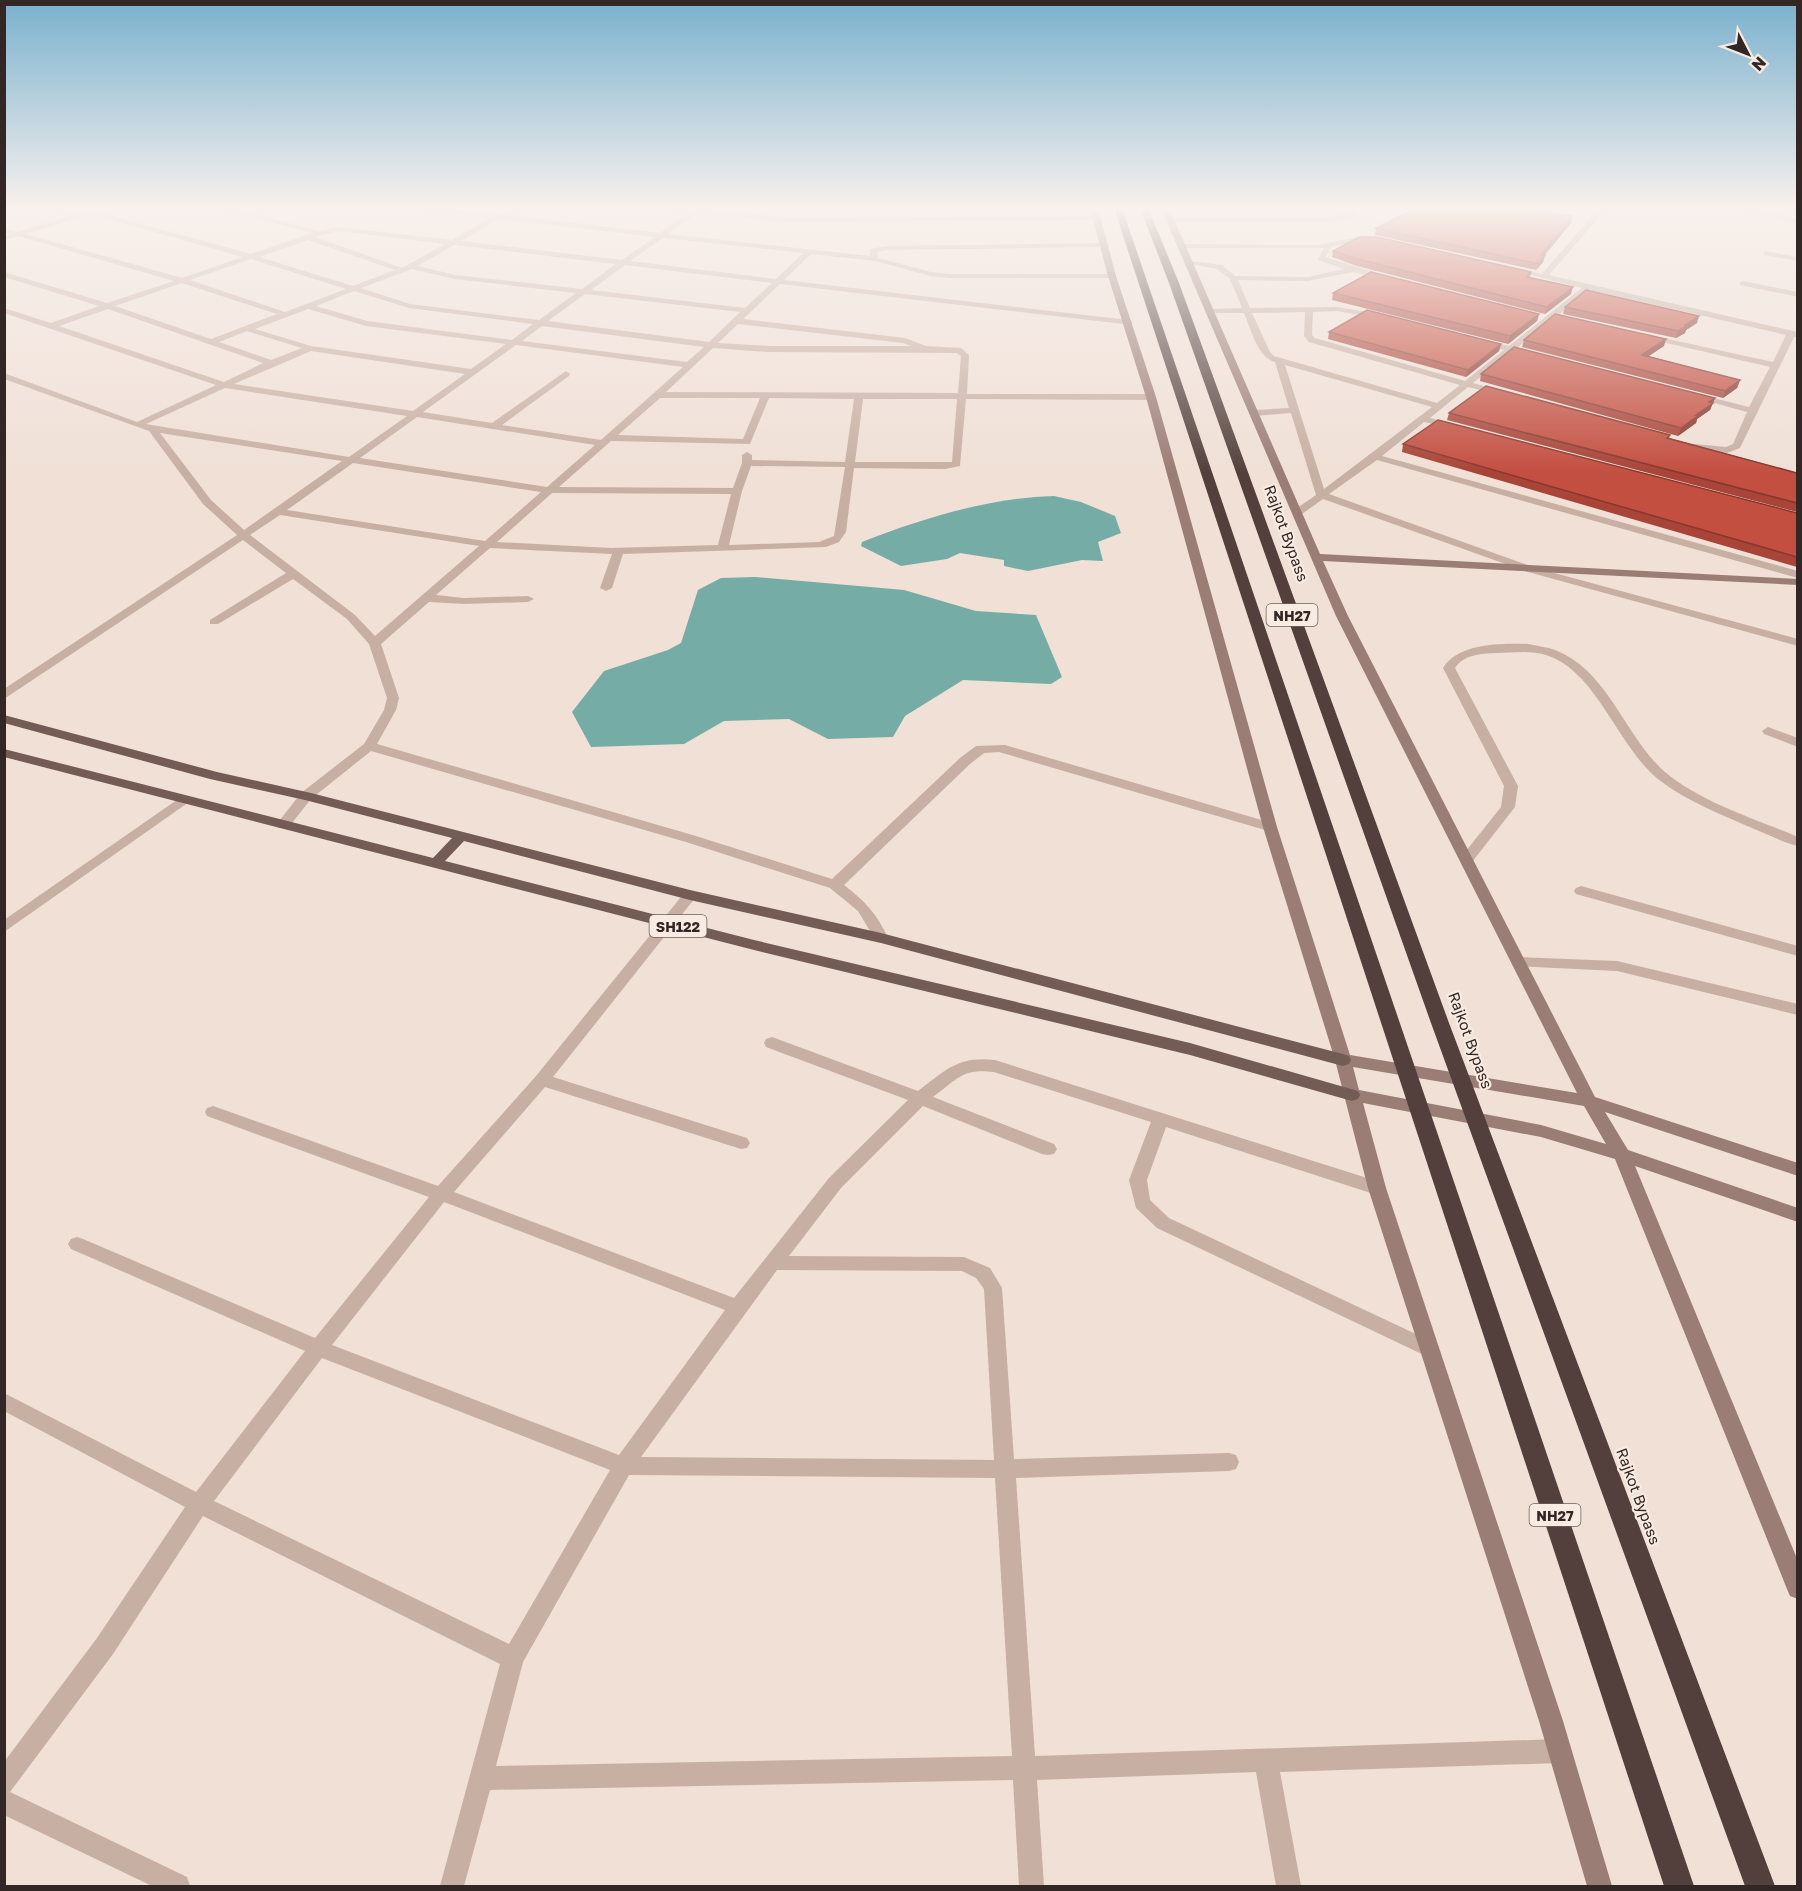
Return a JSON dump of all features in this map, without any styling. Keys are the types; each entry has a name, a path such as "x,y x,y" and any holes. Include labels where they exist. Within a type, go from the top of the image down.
{"highway":[{"name":"NH27","path":"1148,296 1679,1887"},
{"name":"Rajkot Bypass","path":"1179,296 1440,1023 1760,1887"}],"main road":[{"name":"SH122","path":"4,719 215,776 306,796 690,896 881,938 1343,1060"},
{"name":"SH122","path":"4,753 668,923 1190,1049 1352,1095"},
{"path":"435,864 461,836"}],"street":[{"path":"76,296 271,363"},
{"path":"50,326 138,296"},
{"path":"230,296 284,314"},
{"path":"208,343 334,296"},
{"path":"374,296 409,306 712,345 769,349 950,349 963,352 963,396 957,464 747,463"},
{"path":"4,695 244,536 577,296"},
{"path":"620,296 749,311"},
{"path":"375,643 658,395 687,365 764,296"},
{"path":"906,296 1129,323"},
{"path":"1119,296 1151,397 1270,827 1343,1060 1377,1188 1560,1751 1600,1887"},
{"path":"1205,296 1342,616 1589,1101 1622,1155 1797,1589"},
{"path":"1241,296 1266,353 1279,361 1439,406"},
{"path":"1298,512 1375,457 1577,296"},
{"path":"1624,296 1794,334 1775,365 1737,446 1731,453 1685,444"},
{"path":"308,306 366,323 687,365"},
{"path":"1309,309 1308,336 1311,340 1512,397"},
{"path":"4,310 225,385 606,441 747,442"},
{"path":"1211,311 1350,310 1398,320"},
{"path":"4,319 17,315"},
{"path":"1536,316 1563,318"},
{"path":"738,321 905,341 925,349"},
{"path":"248,329 310,348 471,372"},
{"path":"1630,333 1775,365"},
{"path":"1477,340 1545,357"},
{"path":"137,425 271,363 310,348"},
{"path":"1279,361 1322,495"},
{"path":"494,426 566,374"},
{"path":"4,376 152,429 349,460 547,490 737,491"},
{"path":"1683,393 1752,411"},
{"path":"658,395 1151,397"},
{"path":"278,512 487,544 619,549 723,548 832,543 839,538 841,532 859,396"},
{"path":"723,548 737,491 747,463 747,442 765,397"},
{"path":"1255,413 1294,410"},
{"path":"1423,419 1468,431"},
{"path":"152,429 200,495 244,536 351,617 375,643 393,698 390,710 369,746 306,796 283,825"},
{"path":"1375,457 1797,575"},
{"path":"1322,495 1532,570 1797,643"},
{"path":"606,588 619,549"},
{"path":"1317,557 1797,582"},
{"path":"214,622 293,574"},
{"path":"426,598 464,601 528,599"},
{"path":"1467,859 1508,807 1511,786 1449,668 1453,660 1467,652 1529,648 1552,652 1580,669 1646,762 1662,776 1691,795 1797,842"},
{"path":"1768,732 1797,742"},
{"path":"369,746 691,839 835,885 864,907 873,918 881,938"},
{"path":"835,885 964,760 981,749 1000,748 1270,827"},
{"path":"4,927 183,799"},
{"path":"1581,891 1797,951"},
{"path":"4,1783 105,1646 199,1504 318,1348 441,1194 542,1080 690,896"},
{"path":"1520,962 1617,966 1797,1010"},
{"path":"772,1043 1048,1149"},
{"path":"1343,1060 1589,1101 1797,1170"},
{"path":"452,1887 513,1658 622,1466 738,1306 834,1183 920,1098 959,1069 976,1064 995,1066 1377,1188"},
{"path":"542,1080 741,1143"},
{"path":"1352,1095 1541,1131 1622,1155 1797,1215"},
{"path":"213,1112 441,1194 738,1306"},
{"path":"1161,1119 1138,1180 1142,1203 1162,1223 1428,1349"},
{"path":"77,1244 318,1348 622,1466 1005,1469 1228,1462"},
{"path":"772,1263 964,1264 983,1273 993,1287 1032,1887"},
{"path":"4,1401 199,1504 513,1658"},
{"path":"482,1778 1025,1768 1560,1751"},
{"path":"1266,1760 1289,1887"},
{"path":"4,1802 178,1887"}],"water":[{"path":"1054,496 1081,502 1115,516 1121,533 1098,542 1103,561 1082,560 1028,571 1004,566 1004,560 960,553 947,559 901,566 861,546 862,542 932,517 981,505"},
{"path":"755,577 904,590 976,611 1036,615 1062,677 1051,684 963,680 905,716 893,737 828,739 789,719 724,721 684,744 591,747 572,712 604,671 668,650 681,643 698,590 721,578"}],"building":[{"path":"1346,296 1468,296 1539,314 1510,336"},
{"path":"1505,296 1561,296 1547,307"},
{"path":"1578,296 1613,296 1699,316 1678,331 1565,307"},
{"path":"1367,310 1501,344 1468,370 1329,332"},
{"path":"1555,314 1666,339 1642,355 1740,380 1725,391 1524,340"},
{"path":"1514,347 1715,398 1709,402 1713,403 1681,428 1481,374"},
{"path":"1486,386 1670,435 1667,438 1797,473 1797,503 1449,413"},
{"path":"1438,420 1797,513 1797,557 1403,444"}]}
